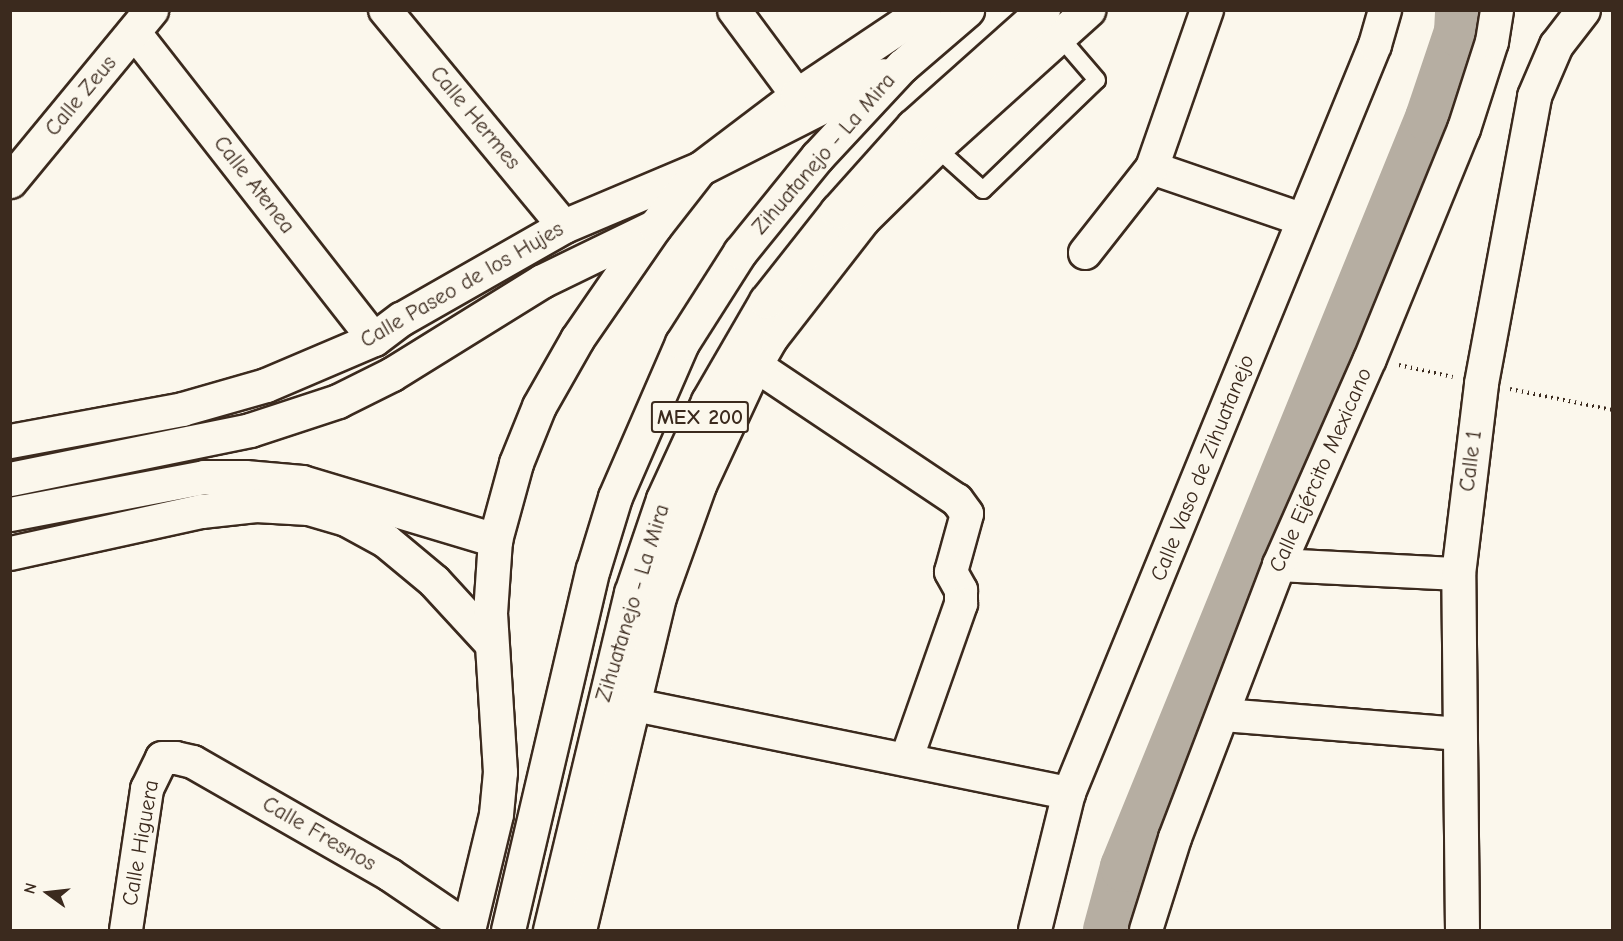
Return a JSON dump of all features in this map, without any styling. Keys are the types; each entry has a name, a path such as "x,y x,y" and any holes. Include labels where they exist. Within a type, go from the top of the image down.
{"main road":[{"name":"Calle Paseo de los Hujes","path":"470,930 496,814 500,772 491,643 495,540 516,463 539,406 577,339 655,226 701,168 797,95 924,10"},
{"name":"Zihuatanejo - La Mira","path":"508,930 593,569 615,497 641,431 682,343 740,252 817,157 902,66 968,10"},
{"name":"Zihuatanejo - La Mira","path":"550,930 616,642 647,541 684,449 708,401 766,301 806,247 924,136 1052,24 1088,10"},
{"name":"Calle 1","path":"1462,930 1458,574 1480,383 1534,96 1556,45 1584,10"},
{"name":"Calle Zeus","path":"10,181 142,21"},
{"path":"701,168 902,66"},
{"path":"579,930 635,705 659,597 679,532 755,365 772,336 924,136"},
{"name":"Calle Paseo de los Hujes","path":"10,441 182,410 266,384 374,339 401,319 564,225 701,168"},
{"name":"Calle Paseo de los Hujes","path":"10,478 250,430 338,401 392,374 543,281 655,226"},
{"path":"10,514 204,477 245,477 302,482 495,540"},
{"path":"10,553 201,511 256,505 308,508 346,519 386,541 434,582 491,643"}],"street":[{"name":"Calle Hermes","path":"386,10 564,225"},
{"path":"734,10 797,95"},
{"path":"1085,253 1152,168 1206,10"},
{"name":"Calle Vaso de Zihuatanejo","path":"1035,930 1069,794 1193,497 1301,219 1375,45 1385,10"},
{"name":"Calle Ejército Mexicano","path":"1146,930 1174,838 1224,714 1279,565 1370,359 1464,129 1492,42 1497,10"},
{"name":"Calle Atenea","path":"142,21 374,339"},
{"path":"1152,168 1301,219"},
{"path":"755,365 957,500 967,514 951,572 961,590 961,604 906,760"},
{"path":"1279,565 1458,574"},
{"path":"635,705 1069,794"},
{"path":"1224,714 1459,734"},
{"name":"Calle Fresnos","path":"162,758 193,762 390,875 470,930"},
{"name":"Calle Higuera","path":"126,930 147,789 162,758"}],"lane":[{"path":"924,136 983,190 1097,80 1052,24"}],"path":[{"path":"1370,359 1612,410"}],"waterway":[{"path":"1108,930 1125,867 1430,118 1459,32 1460,10"}]}
